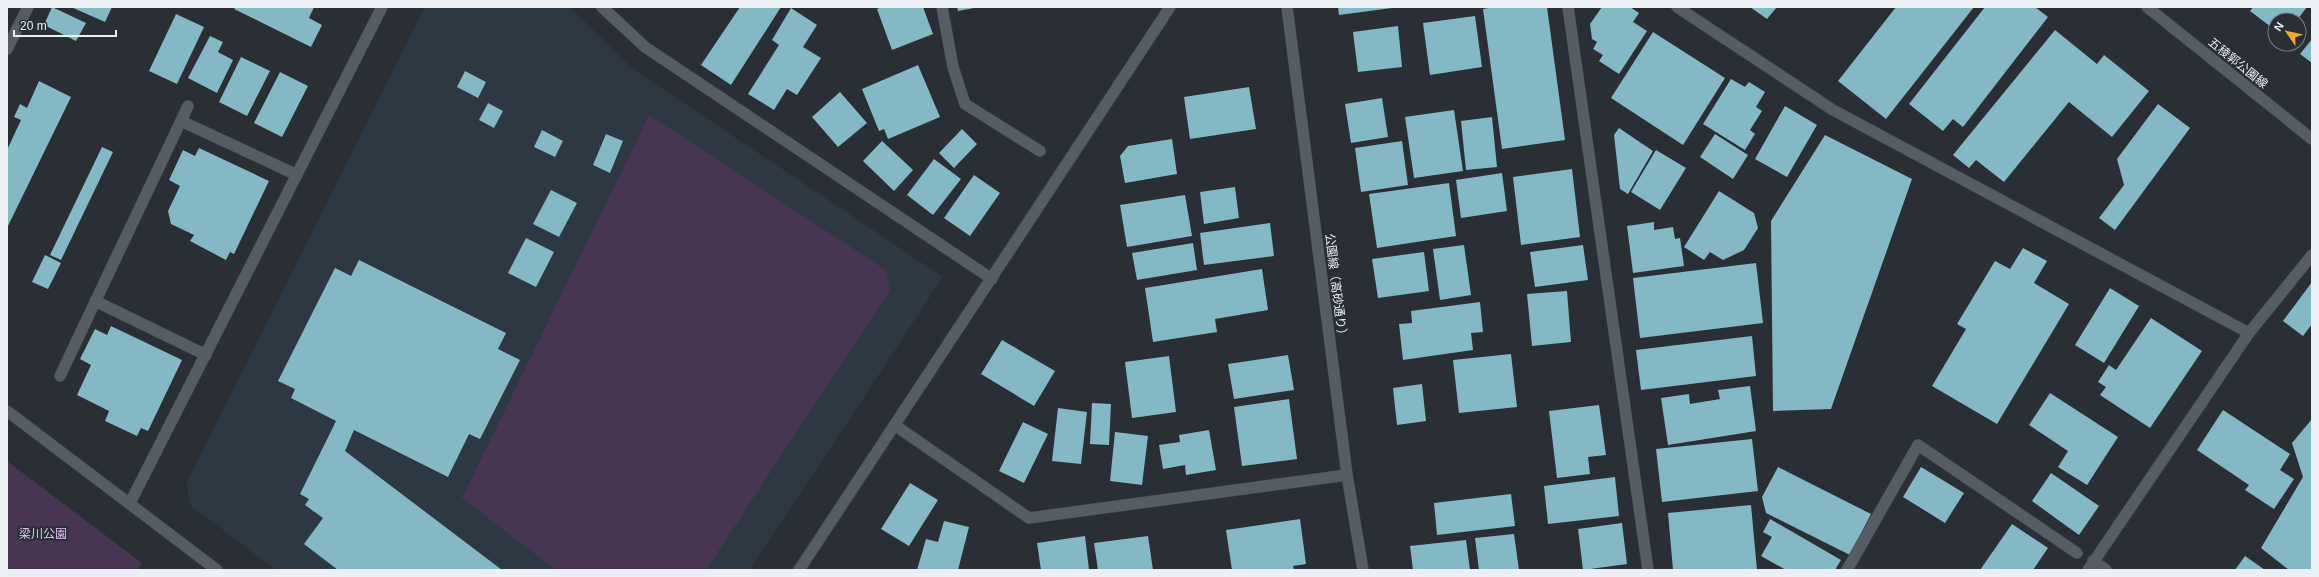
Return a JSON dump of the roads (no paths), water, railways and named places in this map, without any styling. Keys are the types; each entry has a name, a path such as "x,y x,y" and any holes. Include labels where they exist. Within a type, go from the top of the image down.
{"street":[{"path":"7,49 28,7"},
{"path":"130,503 382,7"},
{"path":"602,7 645,47 992,279"},
{"path":"942,7 953,67 965,104 1040,151"},
{"path":"799,570 896,426 1170,7"},
{"name":"公園線（高砂通り）","path":"1287,7 1347,475 1363,570"},
{"path":"1568,7 1648,570"},
{"path":"1677,7 1833,110 2249,333"},
{"name":"五稜郭公園線","path":"2147,7 2312,139"},
{"path":"60,376 188,106"},
{"path":"181,121 297,176"},
{"path":"2106,570 2090,566 2249,333 2312,255"},
{"path":"95,301 206,355"},
{"path":"7,412 130,503 217,570"},
{"path":"896,426 1029,518 1347,475"},
{"path":"1847,570 1918,445 2077,553"}],"park label":[{"name":"梁川公園","path":"43,534"}]}
